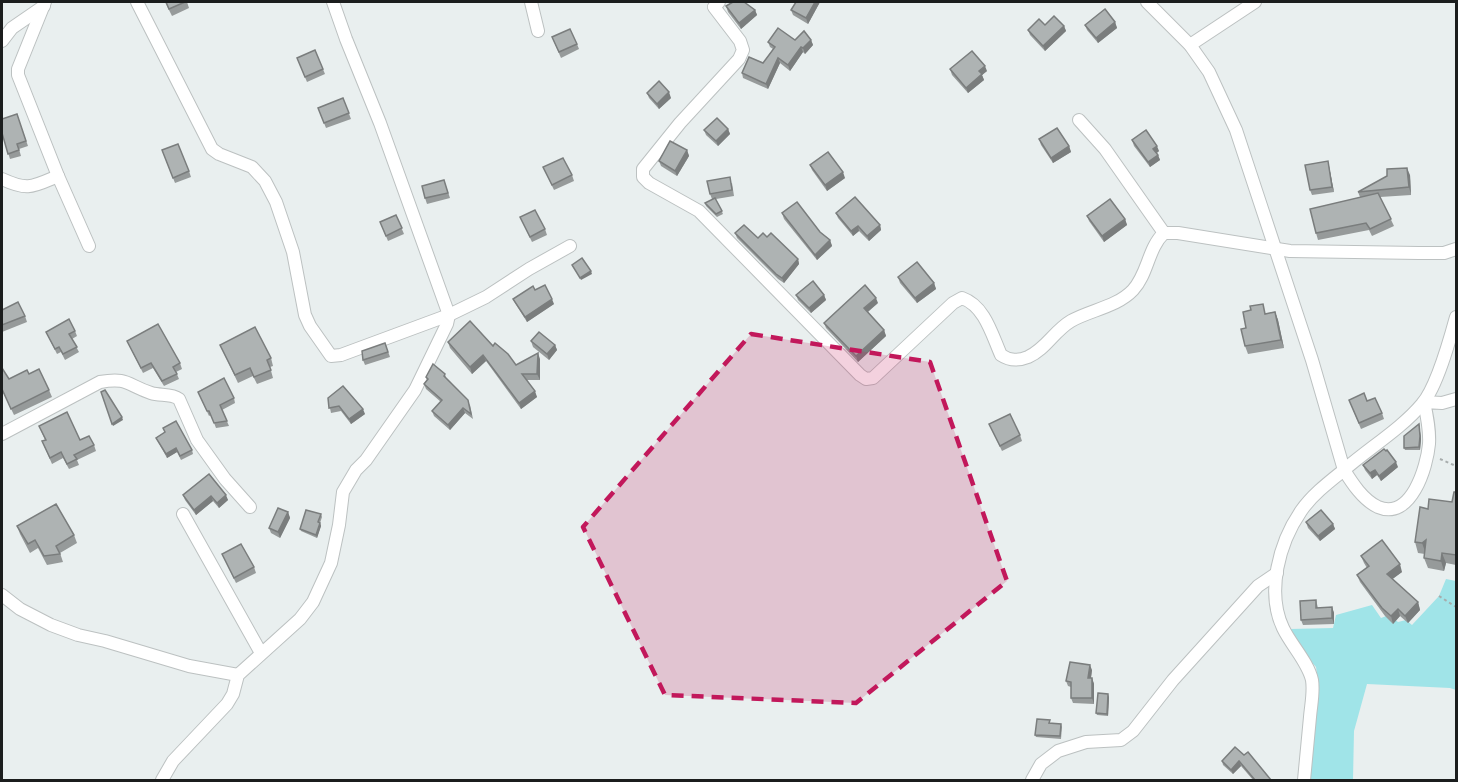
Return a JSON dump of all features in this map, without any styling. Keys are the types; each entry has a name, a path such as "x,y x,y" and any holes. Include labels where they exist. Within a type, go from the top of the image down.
{"street":[{"path":"137,2 212,149 252,167 259,172 270,190 293,252 305,315 331,356 341,356 449,315 486,297 570,246"},
{"path":"162,780 173,761 227,704 233,694 238,675 300,619 313,602 331,563 343,492 356,470 366,460 415,390 442,338 449,315 380,123 333,2"},
{"path":"531,2 538,31"},
{"path":"1147,2 1190,45 1209,72 1227,109 1312,360 1344,470 1351,482 1369,501 1380,507 1389,509 1399,507 1413,494 1422,476 1429,445 1424,402"},
{"path":"1190,45 1255,2"},
{"path":"714,3 740,40 743,50 739,59 680,123 643,169 643,177 649,183 699,211 866,379 873,378 953,303 962,298 971,301 980,310 1001,355 1008,359 1018,360 1030,356 1047,344 1071,321 1122,298 1135,289 1158,239 1164,233 1178,233 1290,251 1444,253 1456,249"},
{"path":"2,41 12,28 45,4"},
{"path":"45,4 18,69 18,75 89,246"},
{"path":"1080,120 1105,149 1164,233"},
{"path":"2,179 18,187 27,187 58,176"},
{"path":"1304,780 1312,679 1282,626 1277,608 1277,573 1287,535 1302,510 1326,485 1424,402 1445,353 1456,317"},
{"path":"2,434 100,381 125,380 152,393 175,396 179,399 197,440 225,479 250,507"},
{"path":"1424,402 1442,403 1456,399"},
{"path":"183,514 261,652"},
{"path":"1032,780 1041,764 1058,751 1086,742 1121,740 1133,731 1173,680 1258,586 1277,573"},
{"path":"2,595 20,609 51,625 78,635 189,666 238,675"}],"path":[{"path":"1426,456 1438,458 1456,466"},
{"path":"1439,596 1456,608"}],"highlighted area":[{"path":"751,334 930,362 1007,581 856,703 665,695 583,527"}],"shaded area":[{"path":"1446,579 1456,581 1456,690 1367,684 1354,731 1353,780 1309,780 1318,681 1316,667 1300,649 1290,629 1333,628 1336,615 1372,605 1381,618 1389,615 1398,622 1406,620 1412,625 1439,596"}],"building":[{"path":"166,2 185,2 169,9"},
{"path":"733,2 744,2 755,10 739,23 726,6"},
{"path":"796,2 815,2 806,18 791,10"},
{"path":"1105,9 1115,22 1096,38 1085,25"},
{"path":"1054,16 1064,26 1043,46 1028,30 1039,19 1045,25"},
{"path":"778,28 795,40 804,31 811,40 803,48 801,47 788,65 778,58 766,84 742,73 749,57 763,63 775,47 768,42"},
{"path":"570,29 577,44 559,52 552,37"},
{"path":"315,50 323,69 305,77 297,58"},
{"path":"972,51 985,66 979,71 982,74 966,88 950,69"},
{"path":"659,81 669,92 657,104 647,93"},
{"path":"343,98 349,113 324,123 318,108"},
{"path":"17,114 26,141 17,144 19,150 8,154 2,133 2,119"},
{"path":"717,118 728,129 716,141 704,130"},
{"path":"1057,128 1069,146 1051,158 1039,139"},
{"path":"1146,130 1157,146 1153,149 1158,155 1148,162 1132,140"},
{"path":"670,141 687,150 675,171 659,161"},
{"path":"178,144 189,171 173,178 162,150"},
{"path":"828,152 843,172 825,185 810,165"},
{"path":"563,158 572,175 552,185 543,167"},
{"path":"1328,161 1332,187 1310,190 1305,165"},
{"path":"1407,168 1409,187 1358,192 1387,176 1387,169"},
{"path":"730,177 732,190 710,194 707,181"},
{"path":"444,180 448,193 425,198 422,186"},
{"path":"1378,193 1391,219 1370,229 1366,223 1316,233 1310,209"},
{"path":"855,197 880,225 867,236 858,226 851,231 836,213"},
{"path":"715,198 722,211 716,214 705,203"},
{"path":"1110,199 1125,219 1102,236 1087,216"},
{"path":"797,202 820,232 830,240 815,255 782,213"},
{"path":"535,210 545,229 530,237 520,217"},
{"path":"396,215 402,228 386,236 380,222"},
{"path":"744,225 758,238 763,233 767,237 771,233 798,259 782,278 735,233"},
{"path":"582,258 591,271 580,278 572,265"},
{"path":"917,262 934,283 915,298 898,277"},
{"path":"813,281 824,295 809,308 796,295"},
{"path":"545,285 552,299 525,317 513,299 533,286 535,290"},
{"path":"865,285 876,298 864,308 884,330 856,356 824,323"},
{"path":"18,302 25,316 2,325 2,310"},
{"path":"1263,304 1265,314 1275,312 1281,340 1245,346 1241,329 1246,328 1243,312 1251,310 1250,306"},
{"path":"69,319 75,331 69,334 77,347 63,354 59,347 55,349 46,332"},
{"path":"470,321 493,346 495,343 508,354 516,365 538,353 537,374 522,374 535,391 519,403 483,355 470,367 448,342"},
{"path":"158,324 180,363 173,367 177,374 162,381 151,363 141,368 127,341"},
{"path":"255,327 271,358 267,360 271,370 254,377 250,368 235,375 220,345"},
{"path":"539,332 555,345 547,354 531,341"},
{"path":"385,343 388,352 363,360 362,351"},
{"path":"433,364 468,400 471,414 463,408 448,425 432,411 442,400 424,384"},
{"path":"2,368 9,379 27,370 29,374 39,369 49,390 11,409 2,389"},
{"path":"224,378 234,398 220,405 227,421 214,423 198,392"},
{"path":"343,386 363,409 349,419 339,406 329,408 328,398"},
{"path":"105,390 122,417 112,424 101,392"},
{"path":"1364,393 1367,401 1375,398 1382,413 1359,423 1349,400"},
{"path":"67,412 80,440 89,436 94,445 74,455 77,459 67,464 61,452 50,458 42,441 46,440 39,426"},
{"path":"1010,414 1020,435 1000,446 989,424"},
{"path":"176,421 192,450 180,456 176,448 166,454 156,438 165,432 163,428"},
{"path":"1419,424 1419,447 1404,448 1404,436"},
{"path":"1384,449 1396,462 1379,476 1375,470 1370,473 1363,465"},
{"path":"209,474 226,495 217,503 211,496 194,510 183,495"},
{"path":"1454,492 1456,492 1456,555 1442,553 1441,561 1424,558 1426,540 1422,543 1415,542 1420,507 1428,509 1429,499 1452,502"},
{"path":"56,504 74,535 56,546 60,554 44,556 35,540 28,544 17,526"},
{"path":"278,508 288,512 278,532 269,528"},
{"path":"306,510 321,514 316,535 300,529"},
{"path":"1321,510 1333,524 1318,536 1306,522"},
{"path":"1382,540 1400,564 1387,574 1418,602 1405,616 1398,609 1391,616 1382,608 1357,575 1369,566 1361,556"},
{"path":"241,544 254,567 234,578 222,554"},
{"path":"1316,600 1316,608 1332,607 1332,618 1301,620 1300,601"},
{"path":"1070,662 1090,665 1088,678 1092,678 1092,698 1071,698 1071,682 1066,681"},
{"path":"1098,693 1108,694 1107,714 1096,713"},
{"path":"1037,719 1061,724 1060,736 1035,735"},
{"path":"1235,747 1244,755 1248,752 1271,780 1255,780 1239,761 1231,770 1222,761"}]}
